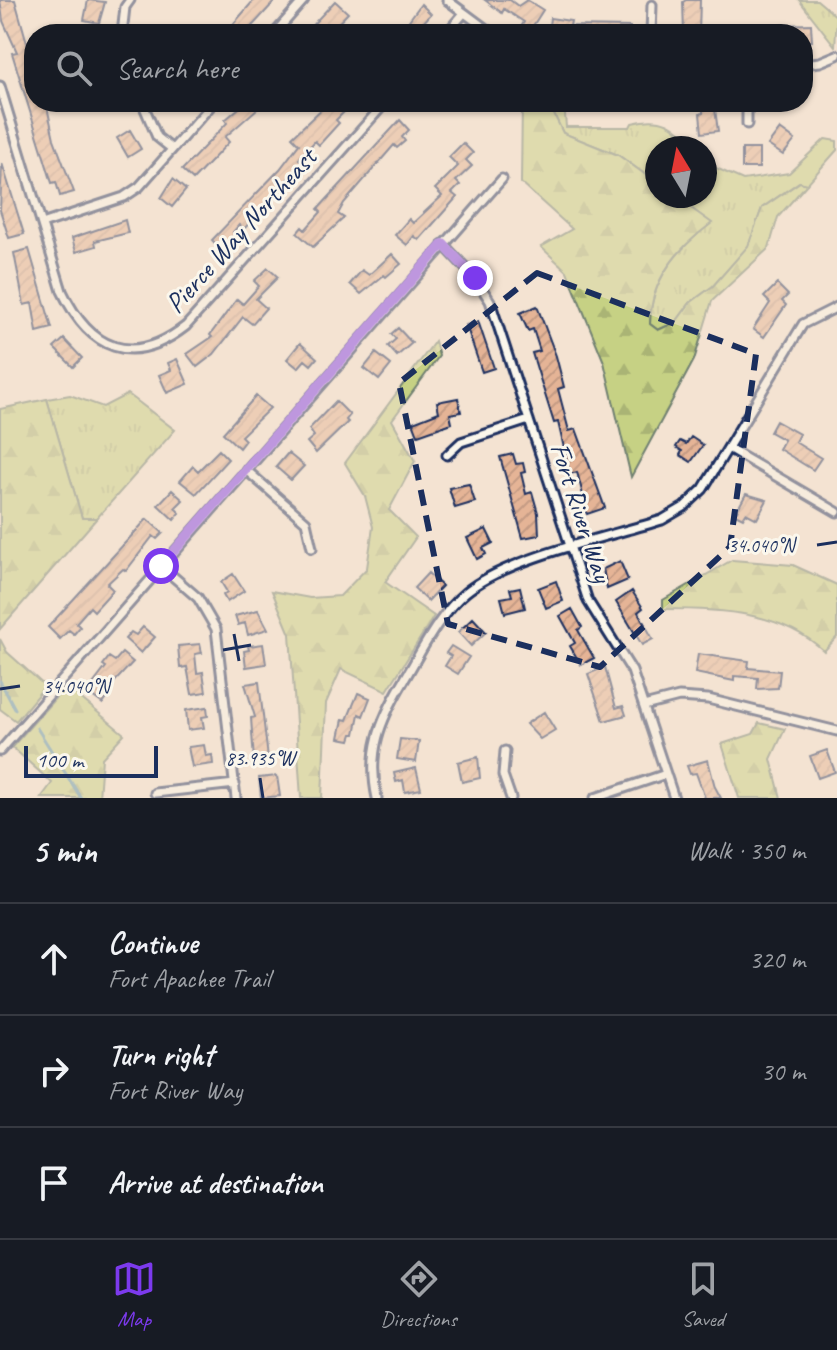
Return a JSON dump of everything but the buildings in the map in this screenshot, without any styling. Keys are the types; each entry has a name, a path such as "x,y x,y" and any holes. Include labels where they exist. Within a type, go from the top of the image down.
{"street":[{"path":"123,24 125,7 130,0"},
{"path":"283,24 304,0"},
{"path":"447,0 479,24"},
{"path":"651,24 652,5"},
{"path":"455,24 464,13"},
{"path":"813,63 837,55"},
{"name":"Pierce Way Northeast","path":"0,86 62,291 75,319 89,333 125,350 147,350 186,326 377,112"},
{"path":"146,112 157,137 172,149"},
{"path":"42,224 124,197 139,187 205,112"},
{"path":"747,112 747,124"},
{"path":"0,751 502,179"},
{"name":"Fort River Way","path":"443,244 475,278 490,301 588,601 632,671 674,798"},
{"path":"377,798 372,772 378,730 416,660 448,612 467,592 500,571 662,520 684,507 703,489 803,324 837,307"},
{"path":"447,455 461,442 529,420"},
{"path":"728,448 837,512"},
{"path":"246,470 306,522 312,548"},
{"path":"161,566 198,598 216,629 236,798"},
{"path":"644,706 679,697 708,699 837,731"},
{"path":"505,751 503,775 511,798"},
{"path":"595,798 666,774"},
{"path":"155,793 235,784"}],"highlighted area":[{"path":"537,273 756,354 730,547 600,667 448,624 399,383"}],"green space":[{"path":"799,0 817,0 837,17 835,46"},
{"path":"522,112 553,112 563,133 618,155 645,174 645,208 691,208 712,223 677,254 661,279 651,308 650,324 658,330 676,322 690,303 713,286 748,246 762,208 800,182 807,184 778,217 769,248 712,301 694,360 631,477 604,362 567,271 541,247 572,229 521,183"},
{"path":"553,112 565,112 566,127 630,127 632,123 652,120 674,127 684,136 645,136 645,174 618,155 563,133"},
{"path":"825,139 837,141 837,150 807,184 799,182 762,208 749,246 713,286 690,303 676,322 658,330 650,324 655,293 668,267 711,223 690,208 717,208 717,168 743,180 789,173"},
{"path":"435,341 439,356 392,420 415,461 389,510 416,537 385,582 434,616 387,691 341,669 326,703 322,798 301,798 290,634 272,591 310,598 340,596 367,568 373,527 365,496 345,463"},
{"path":"128,394 175,430 97,518 82,518 47,399 70,395 103,407"},
{"path":"47,399 82,518 97,518 0,629 0,409"},
{"path":"732,560 793,565 837,585 837,637 824,651 807,638 769,620 727,612 663,609 663,600"},
{"path":"0,639 7,652 45,686 16,721 0,709"},
{"path":"66,686 124,734 102,758 99,798 41,798 52,783 12,747"},
{"path":"759,723 785,729 771,759 781,798 739,798 722,744 753,734"}],"waterway":[{"path":"0,681 15,709"},
{"path":"37,728 81,798"}],"route":[{"path":"161,566 443,244 475,278"}]}
